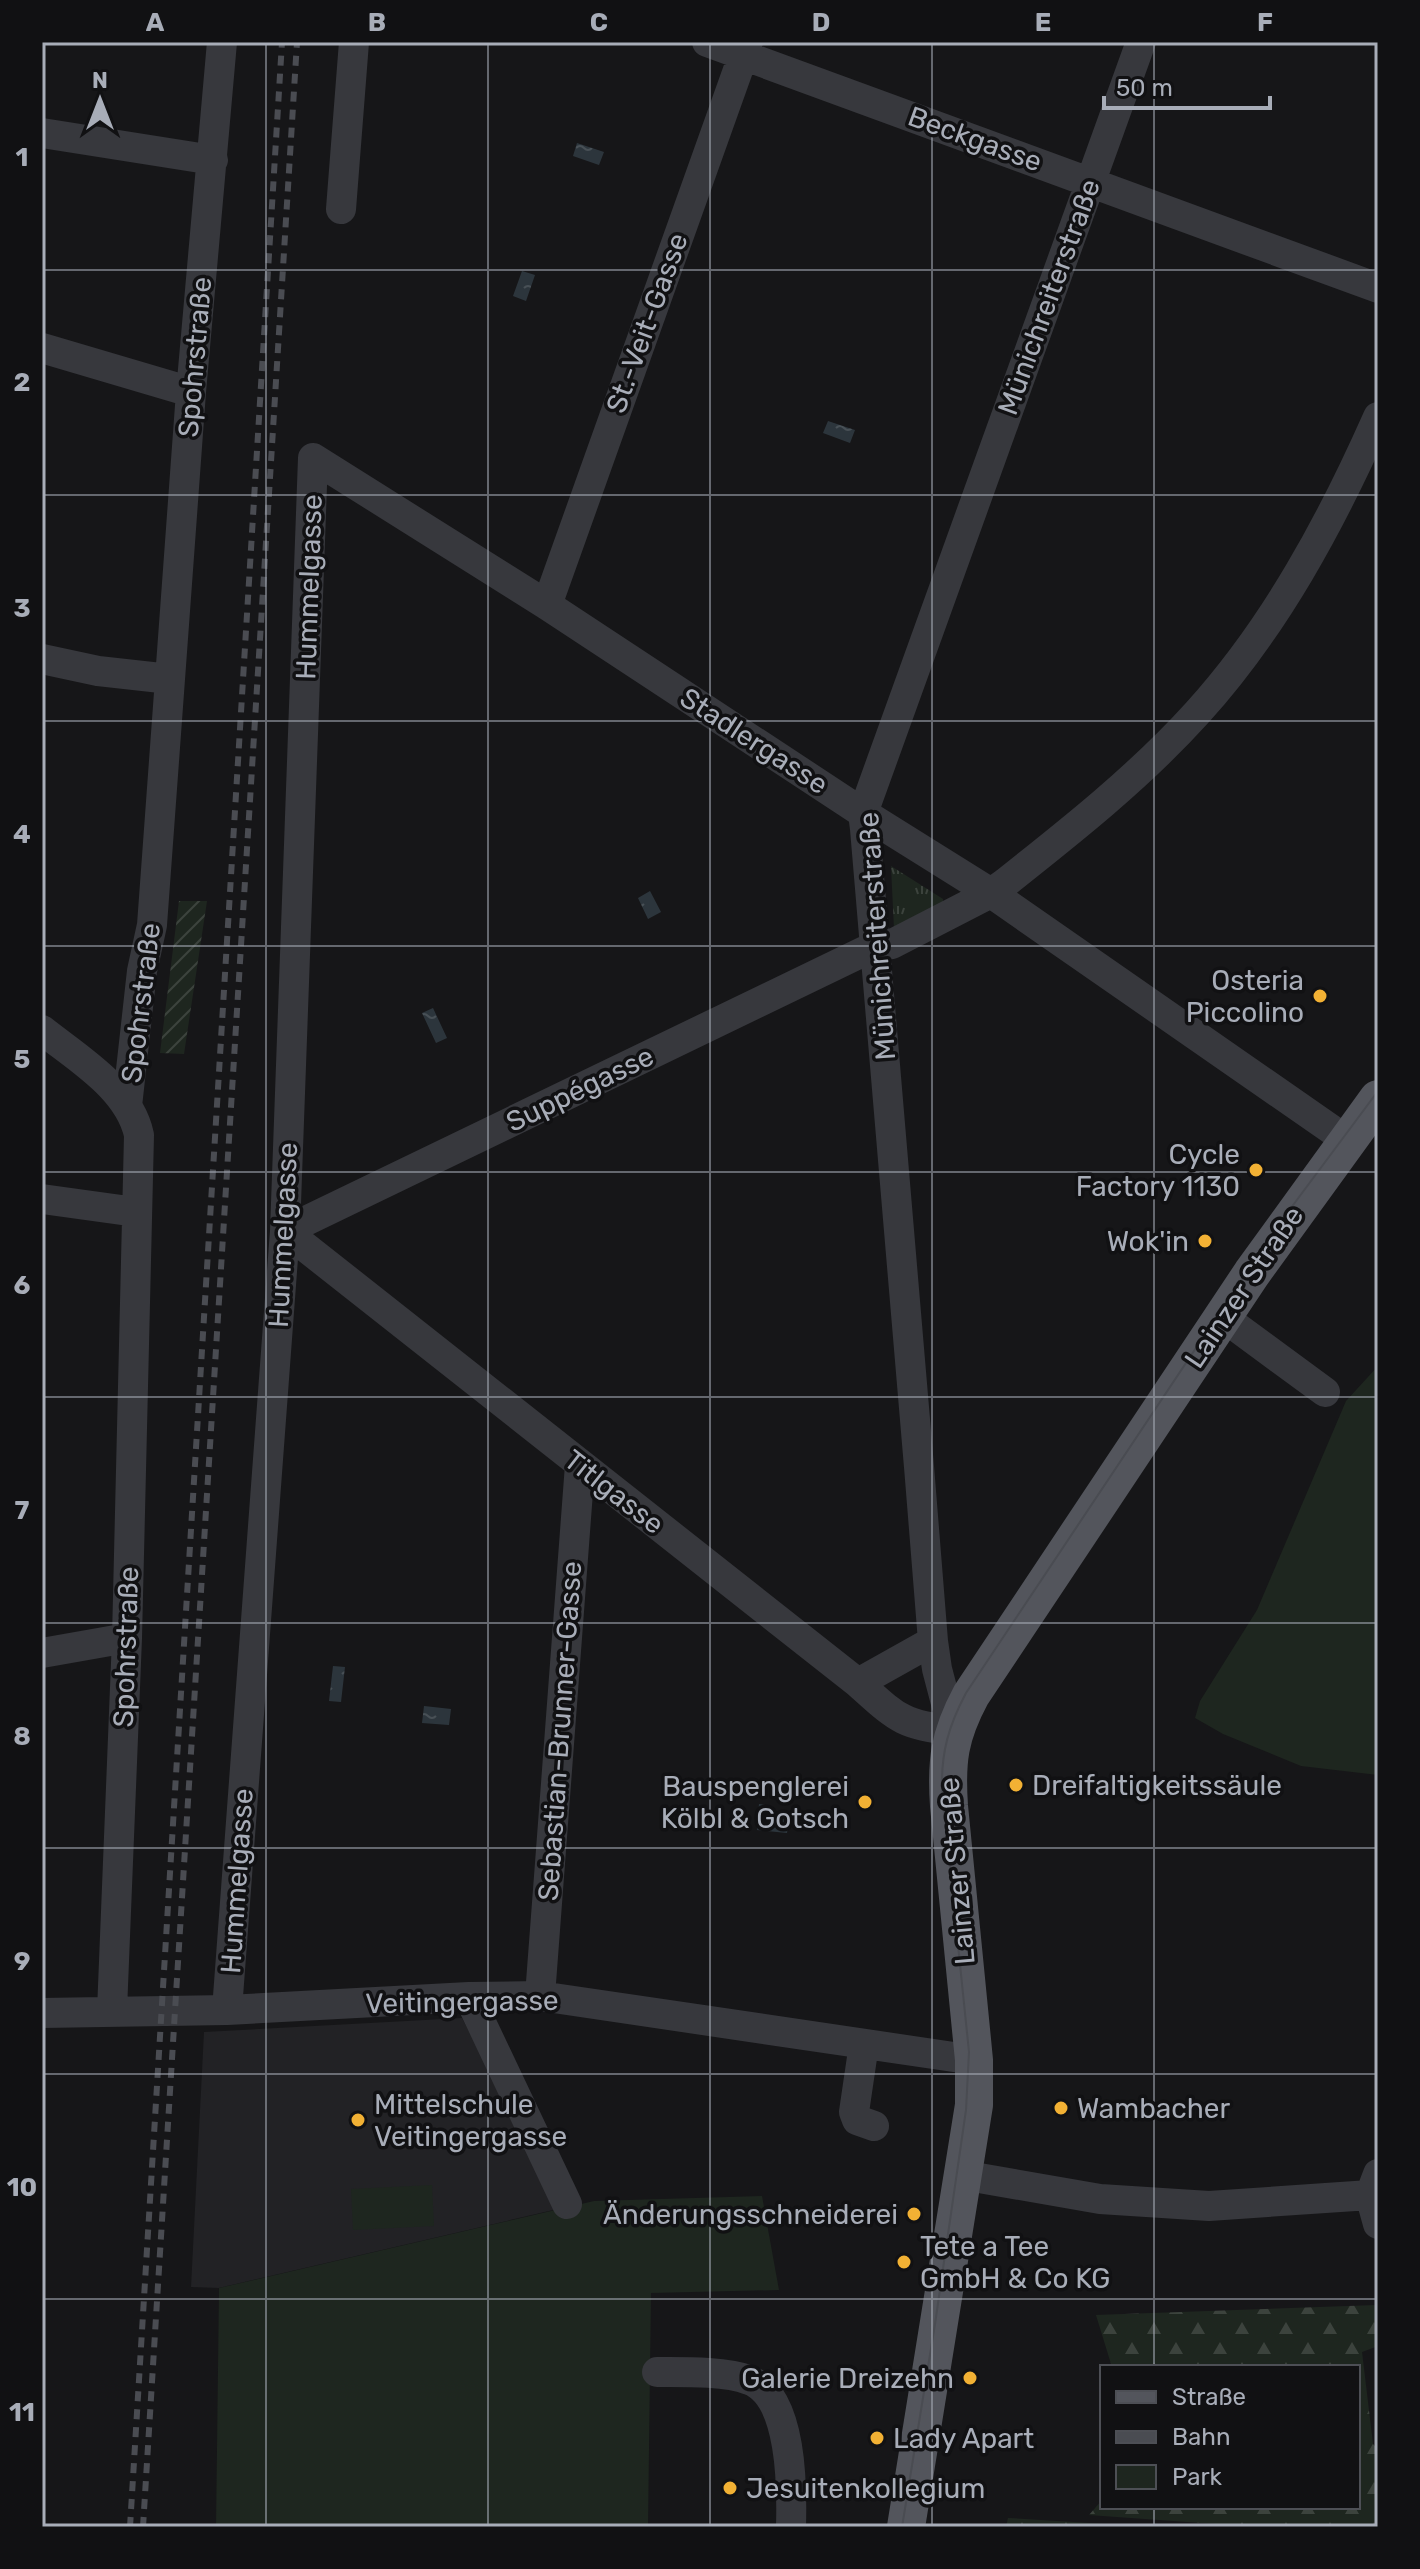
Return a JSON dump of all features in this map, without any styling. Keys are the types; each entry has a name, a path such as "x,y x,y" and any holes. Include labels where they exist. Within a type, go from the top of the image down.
{"main road":[{"name":"Lainzer Straße","path":"906,2527 974,2105 974,2060 949,1806 947,1766 953,1730 971,1695 1223,1317 1284,1227 1378,1099"}],"street":[{"name":"Spohrstraße","path":"112,2011 127,1638 139,1135 135,1117 127,1106 142,971 152,925 191,392 222,42"},
{"path":"341,209 354,42"},
{"name":"Beckgasse","path":"707,42 746,48 1091,182 1378,288"},
{"name":"Münichreiterstraße","path":"953,1730 933,1641 863,813 1141,42"},
{"name":"St.-Veit-Gasse","path":"547,605 746,48"},
{"path":"42,133 213,160"},
{"path":"42,348 191,392"},
{"name":"Suppégasse","path":"285,1231 875,946 892,944 991,893 1102,805 1152,760 1242,658 1297,577 1344,495 1378,417"},
{"name":"Stadlergasse","path":"313,458 547,605 863,813 991,893 1348,1141"},
{"name":"Hummelgasse","path":"227,2010 285,1231 313,458"},
{"path":"42,659 98,671 170,679"},
{"path":"42,1030 102,1079 127,1106"},
{"path":"42,1199 136,1212"},
{"name":"Titlgasse","path":"285,1231 858,1683 894,1715 919,1727 953,1730"},
{"path":"1223,1317 1325,1392"},
{"name":"Sebastian-Brunner-Gasse","path":"540,1996 580,1465"},
{"path":"42,1653 127,1638"},
{"path":"858,1683 933,1641"},
{"name":"Veitingergasse","path":"42,2013 227,2010 540,1996 974,2060"},
{"path":"469,1997 567,2204"},
{"path":"864,2044 854,2112 857,2120 874,2126"},
{"path":"962,2175 1100,2199 1209,2206 1374,2184 1378,2224"},
{"path":"657,2372 699,2372 751,2380 772,2398 783,2423 792,2493 791,2527"}],"shaded area":[{"name":"Mittelschule Veitingergasse","path":"462,2018 562,2208 219,2288 191,2287 204,2032"}],"green space":[{"path":"891,866 943,899 943,902 894,928"},
{"path":"179,901 207,901 184,1054 160,1053"},
{"path":"1378,1366 1378,1775 1301,1766 1223,1734 1195,1718 1200,1701 1257,1610 1346,1401"},
{"path":"432,2185 434,2226 353,2230 351,2189"},
{"path":"762,2196 779,2290 651,2293 648,2527 216,2527 219,2288 594,2201"},
{"path":"1377,2305 1378,2346 1362,2352 1373,2444 1378,2449 1378,2527 1258,2527 1089,2515 1100,2502 1100,2509 1360,2509 1360,2365 1111,2365 1096,2315"},
{"path":"1008,2518 1155,2527 1006,2527"}],"water":[{"path":"577,143 604,152 599,165 573,156"},
{"path":"522,271 535,275 526,301 513,296"},
{"path":"828,421 855,430 850,443 823,433"},
{"path":"650,891 661,912 648,919 638,898"},
{"path":"433,1008 447,1038 436,1043 422,1013"},
{"path":"333,1666 345,1667 341,1702 329,1701"},
{"path":"424,1706 451,1709 449,1725 422,1723"},
{"path":"759,1804 765,1805 765,1814 789,1817 787,1833 757,1830"}],"tram line":[{"path":"902,2527 966,2110 969,2052 942,1789 943,1763 951,1728 966,1693 1276,1228 1378,1091"}],"railway":[{"path":"130,2527 282,42"},
{"path":"143,2527 297,42"}],"place":[{"name":"Osteria Piccolino","path":"1320,996"},
{"name":"Cycle Factory 1130","path":"1256,1170"},
{"name":"Wok'in","path":"1205,1241"},
{"name":"Dreifaltigkeitssäule","path":"1016,1785"},
{"name":"Bauspenglerei Kölbl & Gotsch","path":"865,1802"},
{"name":"Wambacher","path":"1061,2108"},
{"name":"Mittelschule Veitingergasse","path":"358,2120"},
{"name":"Änderungsschneiderei","path":"914,2214"},
{"name":"Tete a Tee GmbH & Co KG","path":"904,2262"},
{"name":"Galerie Dreizehn","path":"970,2378"},
{"name":"Lady Apart","path":"877,2438"},
{"name":"Jesuitenkollegium","path":"730,2488"}]}
